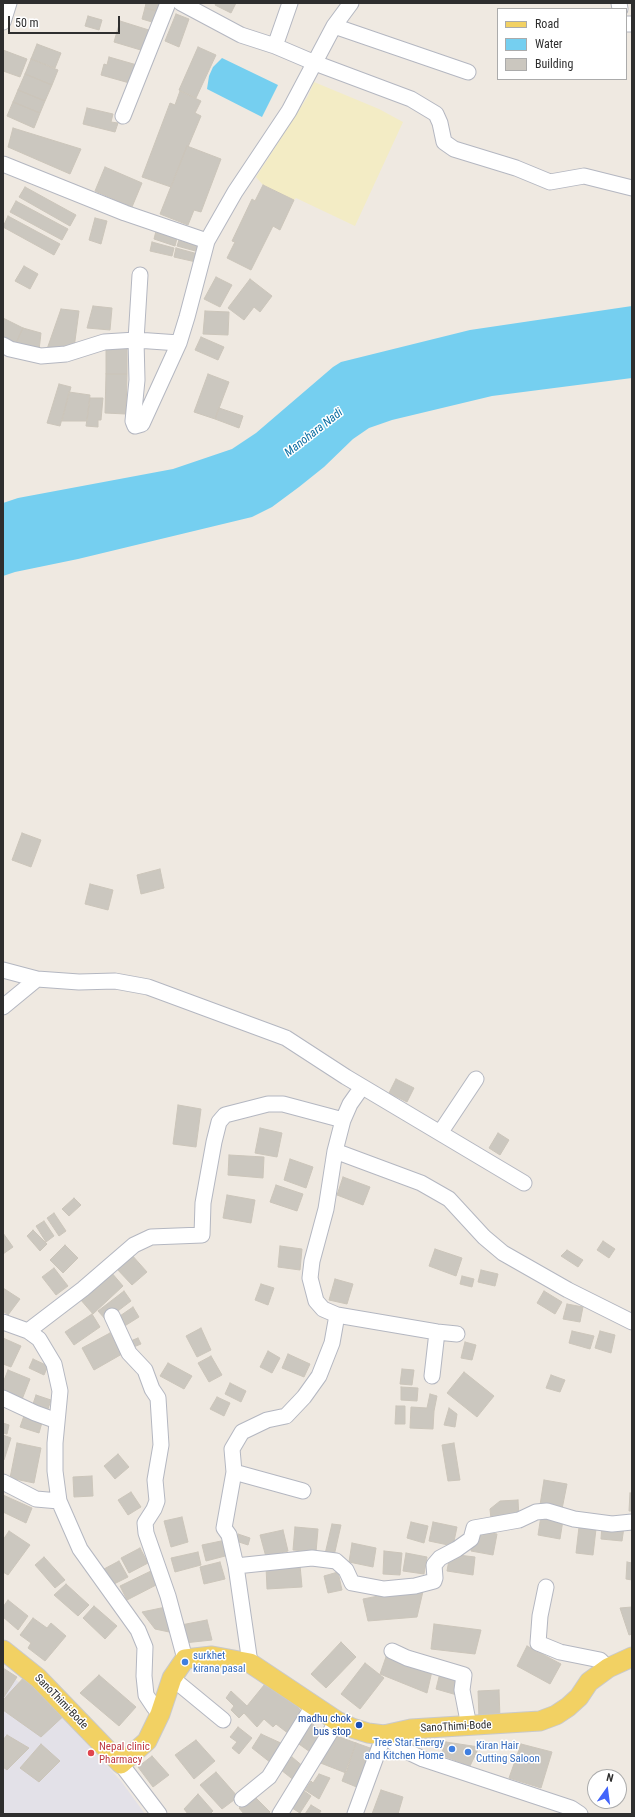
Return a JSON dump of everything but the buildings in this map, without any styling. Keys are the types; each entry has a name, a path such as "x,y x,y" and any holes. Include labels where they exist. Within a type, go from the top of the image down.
{"main road":[{"name":"SanoThimi-Bode","path":"3,1650 38,1678 120,1764"},
{"name":"SanoThimi-Bode","path":"185,1659 212,1656 250,1663 337,1721 368,1733 384,1735 411,1729 540,1721 556,1715 568,1707 579,1697 589,1682 608,1668 632,1657"},
{"path":"120,1764 147,1741 160,1714 172,1678 185,1659"}],"street":[{"path":"3,22 10,3"},
{"path":"123,116 168,3"},
{"path":"181,3 241,36 275,46 315,63 411,99 436,114 440,123 444,142 454,149 516,168 550,182 584,176 632,188"},
{"path":"275,46 290,3"},
{"path":"140,275 136,340 137,380 133,421 136,426 142,424 178,343 187,317 207,241 235,192 289,111 334,26 351,3"},
{"path":"334,26 468,72"},
{"path":"3,164 125,213 207,241"},
{"path":"3,345 21,352 41,356 54,356 66,354 104,342 136,340 178,343"},
{"path":"3,970 37,979 79,982 115,981 148,987 286,1038 362,1087 524,1183"},
{"path":"3,1006 37,979"},
{"path":"440,1133 476,1079"},
{"path":"362,1087 350,1104 343,1120 335,1151 326,1209 312,1261 310,1278 316,1301 323,1309 338,1314 437,1332 457,1334"},
{"path":"28,1331 83,1289 134,1245 151,1237 202,1235 203,1203 214,1142 219,1122 225,1115 268,1104 283,1104 343,1120"},
{"path":"335,1151 421,1183 449,1199 484,1237 503,1253 568,1290 632,1322"},
{"path":"250,1663 236,1566 229,1535 224,1528 234,1472 232,1449 242,1432 267,1420 286,1416 304,1397 318,1376 332,1343 338,1314"},
{"path":"112,1316 129,1353 145,1370 152,1389 158,1398 161,1445 155,1480 157,1501 146,1524 146,1532 168,1596 185,1659"},
{"path":"3,1322 28,1331 39,1339 54,1364 60,1391 55,1471 59,1501 80,1549 138,1630 145,1647 144,1676 146,1695 160,1714"},
{"path":"432,1376 437,1332"},
{"path":"3,1398 35,1413 57,1421"},
{"path":"234,1472 303,1491"},
{"path":"3,1482 36,1499 59,1501"},
{"path":"236,1566 312,1558 336,1561 346,1570 352,1583 384,1589 415,1586 434,1581 434,1564 440,1558 472,1539 474,1528 519,1520 536,1512 547,1511 574,1520 612,1524 632,1522"},
{"path":"546,1587 540,1616 538,1643 560,1652 600,1660 608,1668"},
{"path":"392,1651 407,1658 464,1675 462,1690 469,1726"},
{"path":"172,1678 223,1720"},
{"path":"242,1799 269,1777 313,1706"},
{"path":"280,1814 337,1721"},
{"path":"355,1814 384,1735 402,1749 422,1759 571,1808 580,1814"},
{"path":"120,1764 159,1814"}],"shaded area":[{"path":"3,1669 65,1720 121,1781 145,1814 3,1814"}],"sand":[{"path":"314,82 379,109 403,122 355,226 296,198 294,200 263,185 256,177 308,96"}],"water":[{"path":"222,58 278,85 262,117 207,89 209,76 213,67"},
{"name":"Manohara Nadi","path":"632,306 632,378 492,396 392,420 369,428 353,439 324,467 299,487 272,507 252,517 3,576 3,503 18,498 173,469 232,449 256,433 333,367 341,362 470,330"}],"place":[{"name":"surkhet kirana pasal","path":"185,1662"},
{"name":"madhu chok bus stop","path":"359,1725"},
{"name":"Tree Star Energy and Kitchen Home","path":"452,1749"},
{"name":"Kiran Hair Cutting Saloon","path":"468,1752"},
{"name":"Nepal clinic Pharmacy","path":"91,1753"}]}
